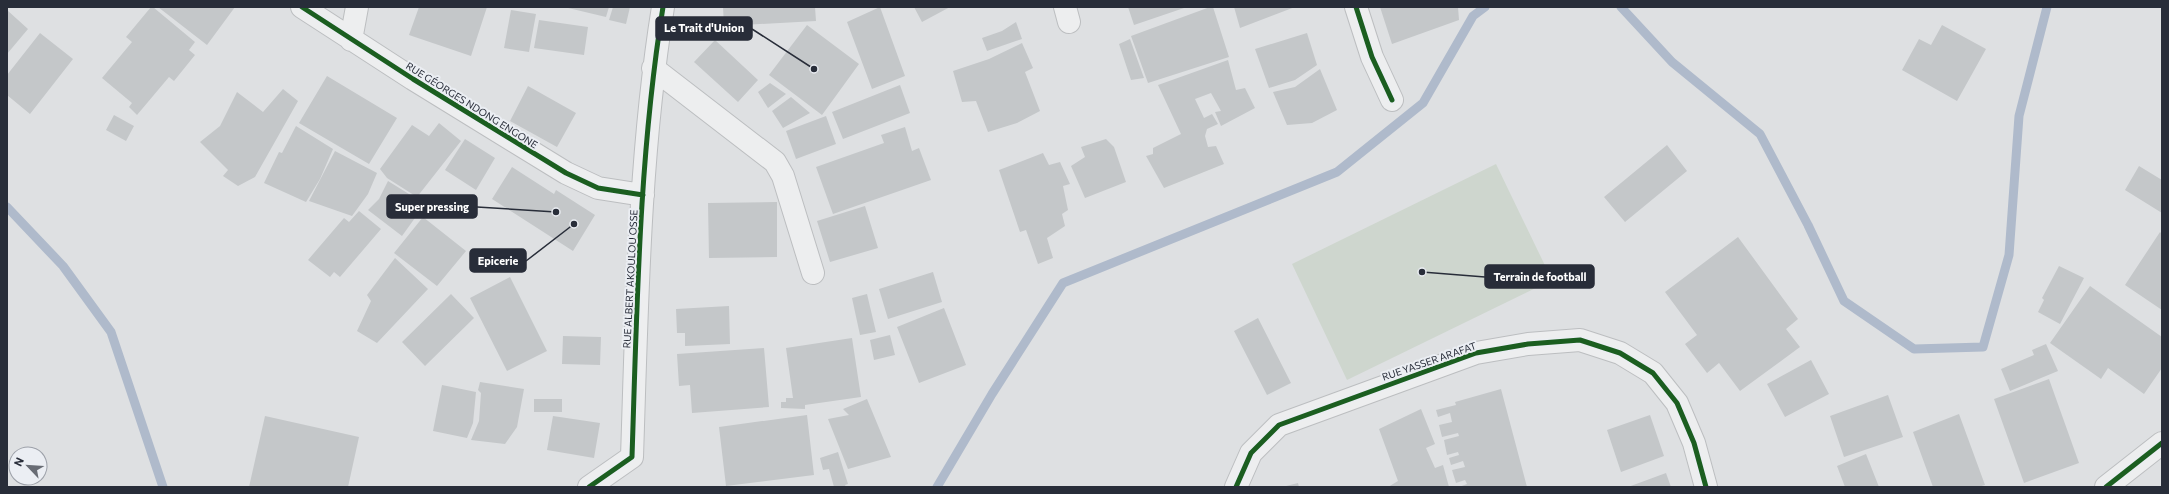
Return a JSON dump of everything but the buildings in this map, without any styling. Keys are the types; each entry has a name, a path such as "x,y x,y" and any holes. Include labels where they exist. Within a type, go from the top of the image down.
{"street":[{"name":"RUE GÉORGES NDONG ENGONE","path":"302,7 351,40 566,173 598,188 643,195"},
{"path":"351,40 357,7"},
{"name":"RUE ALBERT AKOULOU OSSE","path":"589,487 632,457 643,195 653,68 663,7"},
{"path":"1356,7 1372,57 1392,100"},
{"path":"653,68 775,162 783,176 813,273"},
{"name":"RUE YASSER ARAFAT","path":"1236,487 1251,453 1279,425 1476,353 1528,344 1580,340 1620,353 1653,373 1677,403 1694,443 1706,487"},
{"path":"2106,487 2162,443"}],"shaded area":[{"path":"1496,164 1552,280 1347,380 1292,264"}],"waterway":[{"path":"937,487 992,394 1063,283 1337,172 1423,103 1473,16 1485,7"},
{"path":"1621,7 1672,62 1760,134 1808,225 1844,301 1914,349 1983,347 2009,255 2019,116 2047,7"},
{"path":"7,207 63,266 111,332 163,487"}],"cycle path":[{"path":"302,7 413,79 566,173 598,188 643,195"},
{"path":"589,487 632,457 640,232 649,119 663,7"},
{"path":"1356,7 1372,57 1392,100"},
{"path":"1236,487 1251,453 1279,425 1476,353 1528,344 1580,340 1620,353 1653,373 1677,403 1694,443 1706,487"},
{"path":"2106,487 2162,443"}],"place":[{"name":"Le Trait d'Union","path":"814,69"},
{"name":"Super pressing","path":"556,212"},
{"name":"Epicerie","path":"574,224"},
{"name":"Terrain de football","path":"1422,272"}]}
